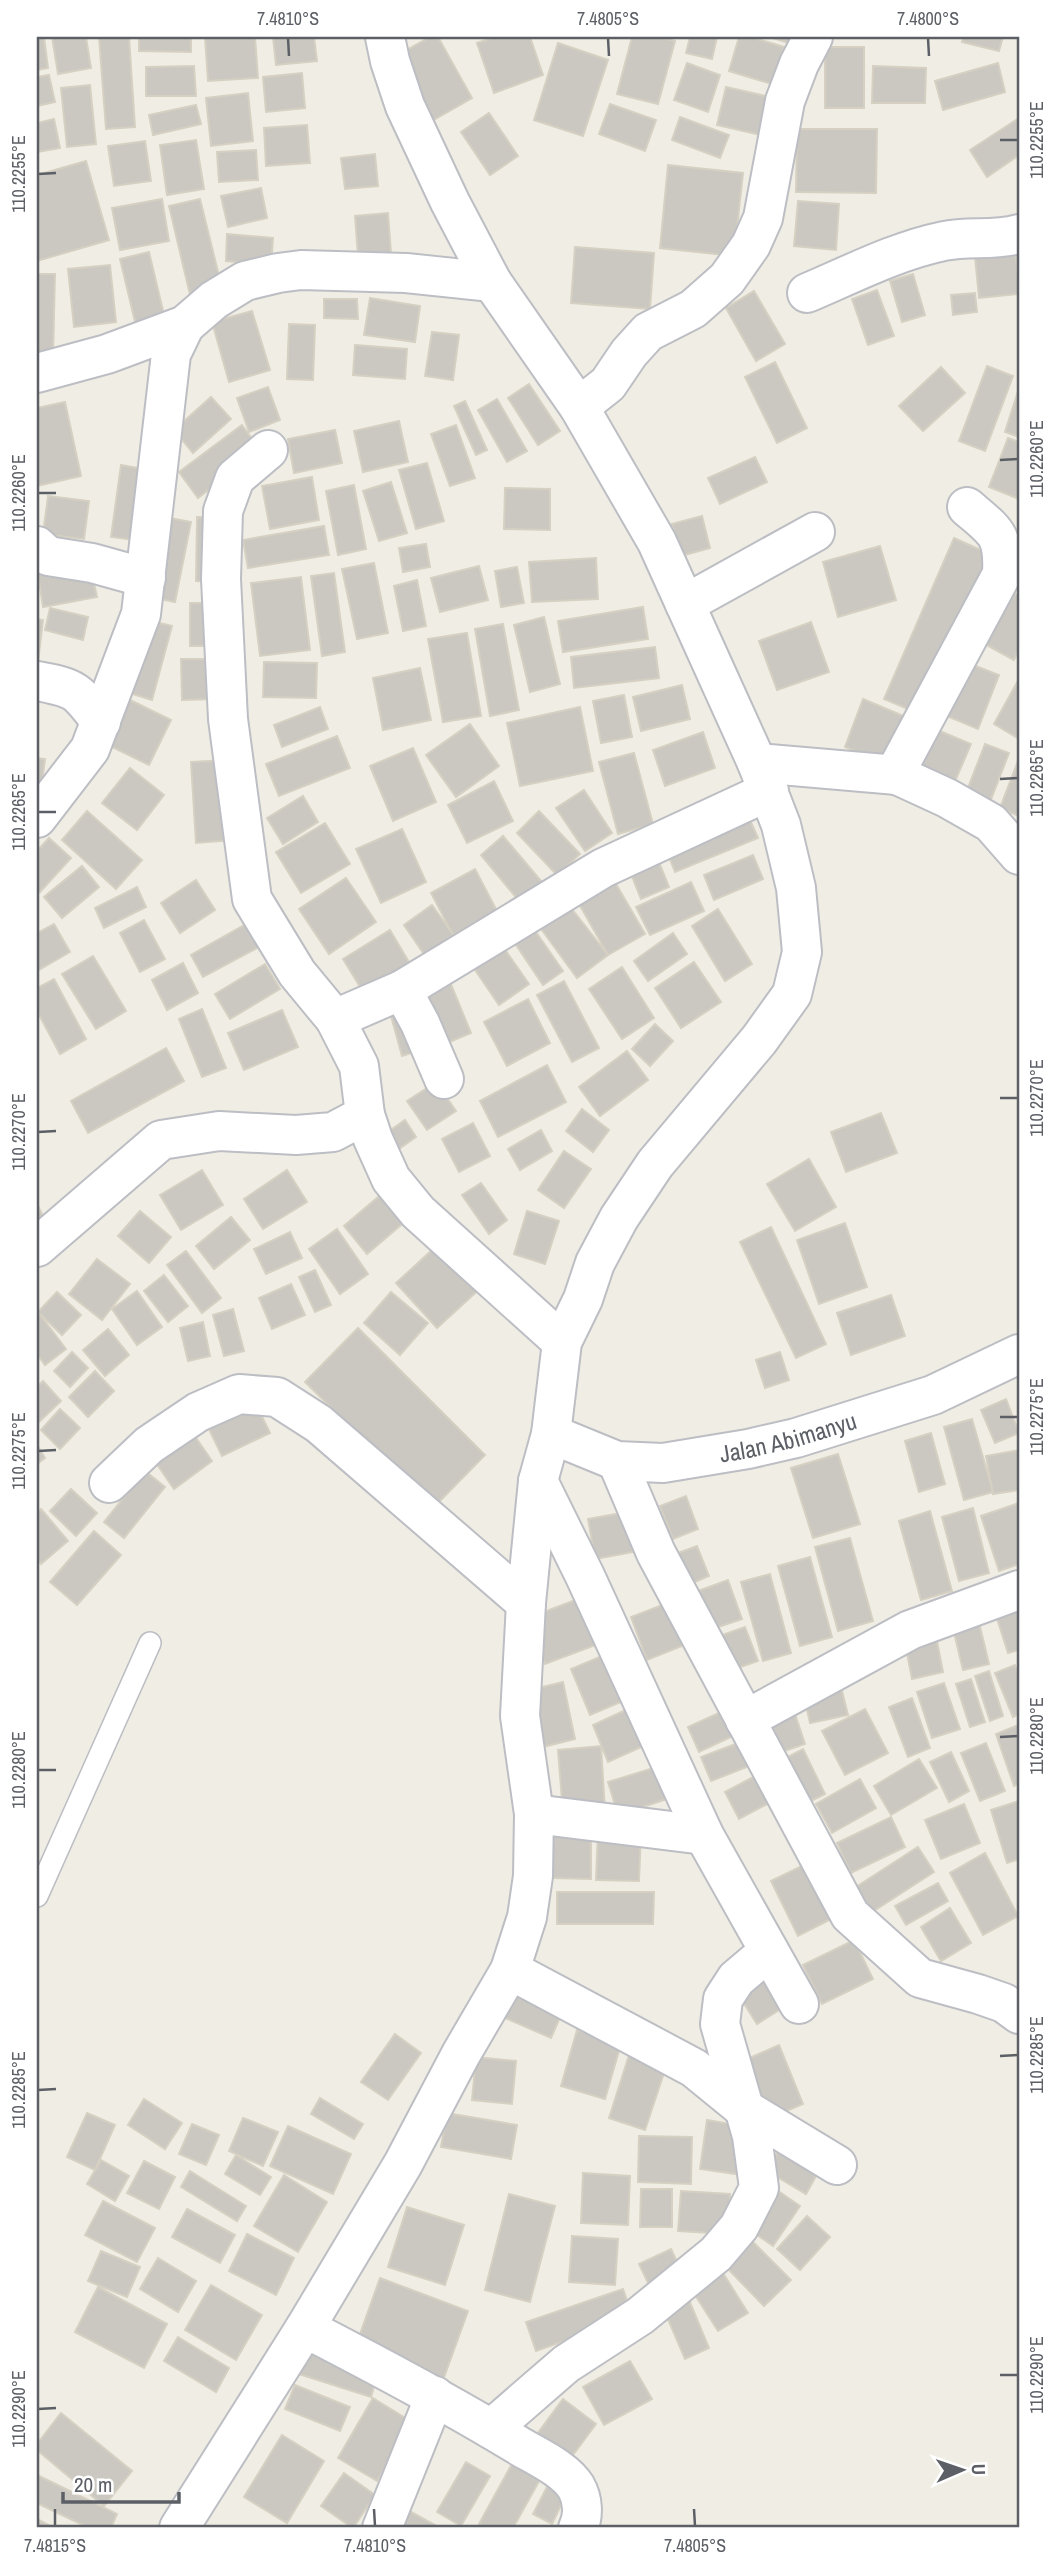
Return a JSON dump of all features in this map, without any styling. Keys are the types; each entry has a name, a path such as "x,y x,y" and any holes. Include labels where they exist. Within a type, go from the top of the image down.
{"street":[{"path":"179,2528 305,2328 403,2164 461,2054 510,1970 527,1917 533,1876 534,1814 520,1716 526,1602 538,1481 551,1434 562,1342 583,1299 594,1263 619,1218 655,1164 759,1040 792,994 802,952 796,888 781,825 763,777 680,591 657,542 579,407 492,282 450,202 405,106 385,37"},
{"path":"579,407 608,384 629,353 648,332 693,309 727,279 751,245 766,206 785,101 813,37"},
{"path":"807,293 897,254 924,246 948,240 994,239 1019,234"},
{"path":"37,373 107,354 185,325 214,300 246,281 289,272 407,274 492,282"},
{"path":"37,818 90,749 141,614 171,355 185,325"},
{"path":"268,450 235,478 223,511 221,579 228,719 252,899 297,973 335,1019 359,1066 365,1115 391,1179 418,1212 562,1342"},
{"path":"897,775 900,764 1010,579 1003,549 995,531 967,507"},
{"path":"680,591 815,533"},
{"path":"37,546 48,556 146,578"},
{"path":"37,681 68,686 80,694 101,722"},
{"path":"335,1019 402,990 603,868 763,777 897,775 947,798 990,823 1019,855"},
{"path":"402,990 420,1023 444,1079"},
{"path":"37,1247 161,1140 219,1131 296,1136 333,1132 365,1115"},
{"name":"Jalan Abimanyu","path":"551,1434 617,1461 663,1463 748,1449 796,1438 933,1395 1019,1354"},
{"path":"109,1483 149,1445 198,1412 239,1394 277,1397 319,1424 526,1602"},
{"path":"617,1461 656,1553 850,1915 920,1978 1004,2003 1019,2014"},
{"path":"538,1481 585,1576 704,1835 799,2004"},
{"path":"745,1720 910,1630 1019,1590"},
{"path":"534,1814 704,1835"},
{"path":"491,2429 566,2364 640,2316 716,2254 739,2227 759,2188 752,2136 720,2024 723,1999 736,1979 769,1951"},
{"path":"510,1970 694,2068 743,2108 836,2165"},
{"path":"305,2328 435,2396 554,2468 575,2485 581,2499 582,2521 578,2528"},
{"path":"382,2528 435,2396"}],"lane":[{"path":"37,1896 150,1643"}],"building":[{"path":"37,37 44,37 48,68 37,70"},
{"path":"52,37 86,37 91,68 58,74"},
{"path":"99,37 129,37 135,127 106,129"},
{"path":"139,37 191,37 191,52 139,51"},
{"path":"205,37 255,37 258,78 208,81"},
{"path":"273,37 314,37 317,61 276,65"},
{"path":"430,37 438,37 472,98 432,121 396,56"},
{"path":"495,37 530,37 543,75 494,93 477,43"},
{"path":"632,37 659,37 675,41 658,104 617,94"},
{"path":"690,37 717,37 712,59 686,53"},
{"path":"739,37 751,37 784,47 772,84 729,71"},
{"path":"770,37 801,37 798,46"},
{"path":"963,37 1003,37 999,51 962,42"},
{"path":"558,43 608,60 583,136 534,120"},
{"path":"825,47 864,47 864,108 825,108"},
{"path":"687,63 720,75 708,112 674,100"},
{"path":"998,63 1005,92 943,110 935,81"},
{"path":"194,66 196,96 146,96 146,67"},
{"path":"873,66 926,68 925,103 872,103"},
{"path":"302,73 305,108 266,112 263,77"},
{"path":"49,75 55,102 37,106 37,77"},
{"path":"90,85 96,144 67,147 61,88"},
{"path":"726,87 770,97 761,135 717,125"},
{"path":"248,93 253,141 211,146 206,98"},
{"path":"610,104 656,120 645,151 599,134"},
{"path":"196,105 201,124 153,135 149,115"},
{"path":"489,113 518,156 490,175 461,132"},
{"path":"680,117 729,135 720,158 672,140"},
{"path":"1019,118 1019,155 987,177 970,150"},
{"path":"54,119 60,148 37,152 37,123"},
{"path":"307,125 310,163 266,166 264,128"},
{"path":"797,129 877,129 876,193 796,192"},
{"path":"196,140 204,189 167,195 160,145"},
{"path":"145,141 151,181 114,186 108,146"},
{"path":"256,150 258,180 219,182 217,152"},
{"path":"375,154 378,186 345,189 341,158"},
{"path":"86,161 109,240 37,261 37,175"},
{"path":"668,165 743,173 734,256 660,248"},
{"path":"261,188 267,218 228,227 221,196"},
{"path":"162,199 169,241 120,250 112,208"},
{"path":"200,199 223,292 191,299 169,206"},
{"path":"798,201 839,204 836,250 794,246"},
{"path":"388,213 391,253 358,256 355,216"},
{"path":"227,234 273,238 271,265 226,261"},
{"path":"575,247 654,253 650,309 571,303"},
{"path":"149,252 166,323 137,330 120,259"},
{"path":"1016,253 1019,294 979,298 975,257"},
{"path":"110,265 116,322 74,327 68,269"},
{"path":"37,274 55,274 53,357 37,356"},
{"path":"913,274 925,315 902,322 890,281"},
{"path":"877,290 894,336 868,345 852,299"},
{"path":"754,291 785,344 756,361 726,308"},
{"path":"975,293 977,312 953,315 951,295"},
{"path":"370,298 420,306 415,342 364,335"},
{"path":"324,299 357,299 358,319 324,318"},
{"path":"252,311 270,370 229,382 212,322"},
{"path":"289,324 315,325 313,380 287,379"},
{"path":"432,332 459,335 453,380 425,376"},
{"path":"355,345 407,349 405,379 353,375"},
{"path":"775,362 807,428 777,443 745,377"},
{"path":"987,366 1013,376 985,451 959,441"},
{"path":"941,367 965,393 923,431 899,406"},
{"path":"529,384 560,431 538,445 508,398"},
{"path":"268,387 280,420 249,432 237,398"},
{"path":"1019,388 1019,437 1005,432"},
{"path":"211,397 231,419 193,453 174,430"},
{"path":"497,399 527,451 507,462 478,410"},
{"path":"465,401 487,450 476,455 454,406"},
{"path":"65,402 81,476 37,486 37,408"},
{"path":"399,421 408,462 363,472 354,431"},
{"path":"242,425 260,450 198,498 179,472"},
{"path":"456,425 475,478 450,486 431,434"},
{"path":"335,430 342,463 294,473 288,439"},
{"path":"1008,438 1019,442 1019,499 989,487"},
{"path":"755,457 767,482 720,504 708,478"},
{"path":"427,463 444,521 416,529 399,470"},
{"path":"121,465 144,469 134,540 111,537"},
{"path":"312,477 319,520 270,529 262,486"},
{"path":"391,482 407,533 379,541 363,491"},
{"path":"354,485 366,549 338,555 326,491"},
{"path":"505,488 550,489 550,530 504,529"},
{"path":"48,496 89,501 84,539 43,534"},
{"path":"160,516 191,522 175,602 145,596"},
{"path":"702,516 710,548 681,556 672,524"},
{"path":"197,517 218,518 216,582 196,581"},
{"path":"324,526 329,555 248,568 243,540"},
{"path":"954,538 992,555 922,715 884,699"},
{"path":"426,544 430,567 403,572 399,548"},
{"path":"880,546 896,600 838,617 823,562"},
{"path":"596,558 598,599 532,602 529,562"},
{"path":"374,563 388,633 357,639 342,569"},
{"path":"90,565 97,597 43,607 38,575"},
{"path":"479,566 488,600 440,612 431,578"},
{"path":"517,567 524,603 501,607 495,571"},
{"path":"334,573 345,652 322,656 311,576"},
{"path":"301,577 310,650 260,656 251,583"},
{"path":"417,580 426,626 403,631 394,586"},
{"path":"1011,591 1019,596 1019,649 1014,660 983,643"},
{"path":"190,603 211,603 211,646 190,646"},
{"path":"643,607 648,639 563,652 558,621"},
{"path":"50,608 88,617 83,640 45,630"},
{"path":"544,617 560,684 530,692 514,625"},
{"path":"37,619 43,620 37,670"},
{"path":"143,619 172,626 152,700 123,691"},
{"path":"811,622 829,672 777,690 759,641"},
{"path":"503,624 519,710 490,716 475,629"},
{"path":"467,633 481,716 443,722 428,639"},
{"path":"655,647 659,678 574,688 571,657"},
{"path":"181,659 216,659 217,699 182,700"},
{"path":"963,661 999,675 978,729 942,714"},
{"path":"264,662 317,663 316,698 263,697"},
{"path":"420,668 431,720 383,730 373,678"},
{"path":"1019,679 1019,739 994,724"},
{"path":"682,685 690,719 641,731 633,697"},
{"path":"624,695 632,737 601,743 593,701"},
{"path":"128,699 171,720 149,765 106,744"},
{"path":"863,699 906,717 887,764 845,747"},
{"path":"320,707 328,729 282,747 274,725"},
{"path":"580,707 593,771 520,786 507,723"},
{"path":"470,724 499,766 456,797 426,755"},
{"path":"935,729 971,744 953,786 918,772"},
{"path":"703,732 715,768 665,786 653,750"},
{"path":"337,736 350,768 279,796 266,764"},
{"path":"985,744 1009,753 990,802 966,793"},
{"path":"413,748 436,802 393,821 370,766"},
{"path":"634,753 653,824 618,834 599,762"},
{"path":"37,758 45,759 39,807 37,807"},
{"path":"228,760 233,840 196,843 191,762"},
{"path":"1019,762 1019,816 1000,808"},
{"path":"130,768 164,795 137,830 102,803"},
{"path":"494,781 513,821 467,843 448,805"},
{"path":"584,790 612,833 585,851 556,808"},
{"path":"303,796 318,822 283,844 267,818"},
{"path":"87,811 142,860 116,889 62,840"},
{"path":"539,811 580,854 557,875 517,833"},
{"path":"746,811 758,838 675,872 664,844"},
{"path":"325,823 350,864 301,893 276,852"},
{"path":"402,829 426,882 381,903 356,849"},
{"path":"503,836 542,882 519,901 481,855"},
{"path":"49,838 71,858 40,892 37,889 37,851"},
{"path":"653,847 669,887 641,899 625,859"},
{"path":"753,855 763,879 714,900 704,875"},
{"path":"82,866 99,887 62,918 44,897"},
{"path":"475,869 497,911 453,935 431,893"},
{"path":"612,877 645,934 608,955 575,897"},
{"path":"346,878 376,922 329,954 299,909"},
{"path":"196,880 215,910 180,933 161,903"},
{"path":"691,882 704,911 650,935 636,907"},
{"path":"137,887 146,907 104,928 95,908"},
{"path":"568,904 608,955 577,978 539,926"},
{"path":"432,905 457,940 428,960 404,925"},
{"path":"718,909 752,964 725,981 692,926"},
{"path":"144,920 165,959 140,972 120,933"},
{"path":"529,922 563,971 543,985 510,936"},
{"path":"54,924 70,952 37,971 37,933"},
{"path":"246,924 259,947 203,977 191,955"},
{"path":"390,930 413,969 367,998 343,959"},
{"path":"673,933 687,954 648,981 634,961"},
{"path":"499,941 529,984 499,1005 469,961"},
{"path":"93,956 126,1011 96,1029 62,974"},
{"path":"694,962 721,1002 681,1028 655,988"},
{"path":"183,963 198,993 167,1010 152,980"},
{"path":"265,964 280,989 230,1019 215,994"},
{"path":"622,967 654,1018 622,1039 589,989"},
{"path":"448,977 471,1033 433,1049 409,994"},
{"path":"54,979 86,1039 60,1054 37,1011 37,988"},
{"path":"564,981 599,1048 572,1062 537,995"},
{"path":"528,999 550,1043 507,1066 484,1022"},
{"path":"388,1005 418,1051 402,1056"},
{"path":"202,1009 226,1068 202,1077 179,1019"},
{"path":"282,1010 298,1047 244,1070 228,1033"},
{"path":"655,1024 673,1041 650,1066 632,1049"},
{"path":"166,1048 184,1081 88,1133 71,1101"},
{"path":"627,1051 648,1080 600,1116 579,1087"},
{"path":"547,1065 566,1102 498,1137 480,1101"},
{"path":"436,1082 456,1111 427,1130 407,1101"},
{"path":"582,1109 609,1130 593,1152 566,1131"},
{"path":"881,1113 897,1153 846,1172 831,1132"},
{"path":"405,1120 416,1137 396,1151 385,1134"},
{"path":"473,1123 490,1156 459,1172 442,1139"},
{"path":"541,1130 552,1151 520,1170 508,1149"},
{"path":"564,1151 591,1169 564,1208 538,1190"},
{"path":"809,1159 836,1207 795,1231 767,1184"},
{"path":"202,1170 223,1205 181,1230 160,1195"},
{"path":"287,1170 307,1202 263,1229 244,1199"},
{"path":"481,1183 507,1220 489,1234 462,1195"},
{"path":"390,1187 414,1214 367,1254 344,1226"},
{"path":"37,1204 45,1220 37,1224"},
{"path":"140,1211 171,1237 149,1263 118,1236"},
{"path":"527,1211 559,1221 545,1264 514,1254"},
{"path":"231,1217 250,1240 214,1269 196,1246"},
{"path":"845,1223 867,1287 819,1304 797,1240"},
{"path":"771,1227 826,1344 796,1358 740,1242"},
{"path":"337,1229 368,1274 340,1294 309,1249"},
{"path":"290,1232 302,1258 266,1274 254,1249"},
{"path":"443,1240 484,1285 437,1328 396,1283"},
{"path":"186,1251 221,1298 202,1313 167,1265"},
{"path":"97,1259 130,1284 102,1320 69,1294"},
{"path":"315,1270 331,1305 315,1312 299,1277"},
{"path":"164,1275 188,1306 168,1322 144,1291"},
{"path":"291,1284 305,1315 272,1329 259,1298"},
{"path":"137,1291 162,1327 137,1345 112,1309"},
{"path":"57,1292 81,1315 62,1335 38,1312"},
{"path":"391,1292 428,1323 400,1355 364,1323"},
{"path":"891,1295 905,1336 851,1355 837,1313"},
{"path":"233,1309 244,1351 224,1356 213,1315"},
{"path":"38,1312 66,1349 45,1365 37,1354"},
{"path":"203,1322 210,1356 188,1361 180,1328"},
{"path":"358,1328 485,1455 433,1508 305,1382"},
{"path":"108,1329 129,1355 105,1376 83,1350"},
{"path":"72,1352 88,1368 70,1387 54,1371"},
{"path":"780,1352 789,1380 765,1388 756,1360"},
{"path":"95,1371 114,1391 88,1417 69,1397"},
{"path":"43,1381 61,1401 37,1424 37,1387"},
{"path":"253,1398 270,1433 222,1456 205,1421"},
{"path":"1006,1399 1019,1433 995,1443 981,1410"},
{"path":"60,1409 80,1428 60,1449 41,1430"},
{"path":"972,1419 993,1492 964,1500 944,1427"},
{"path":"931,1433 945,1484 919,1492 905,1441"},
{"path":"194,1435 212,1461 174,1489 156,1463"},
{"path":"37,1445 45,1458 37,1464"},
{"path":"1019,1450 1019,1490 993,1494 986,1456"},
{"path":"838,1454 860,1524 813,1538 791,1468"},
{"path":"145,1471 165,1487 124,1538 104,1522"},
{"path":"71,1489 97,1513 76,1536 50,1511"},
{"path":"686,1496 698,1529 673,1539 660,1506"},
{"path":"1019,1503 1019,1564 999,1571 981,1516"},
{"path":"973,1508 989,1573 959,1581 942,1517"},
{"path":"41,1509 68,1541 41,1564 37,1558 37,1513"},
{"path":"930,1511 952,1591 921,1600 899,1521"},
{"path":"627,1512 633,1552 595,1559 588,1519"},
{"path":"94,1531 121,1555 77,1605 50,1582"},
{"path":"850,1538 873,1621 838,1631 815,1547"},
{"path":"697,1546 709,1576 688,1585 675,1554"},
{"path":"810,1557 832,1637 800,1646 778,1566"},
{"path":"770,1574 791,1653 763,1661 741,1582"},
{"path":"728,1580 742,1619 706,1631 692,1593"},
{"path":"583,1597 601,1643 545,1664 528,1618"},
{"path":"1019,1601 1019,1650 1008,1653 994,1609"},
{"path":"670,1602 687,1644 647,1660 631,1617"},
{"path":"977,1614 989,1664 963,1670 951,1620"},
{"path":"745,1627 758,1661 735,1669 722,1635"},
{"path":"935,1631 943,1672 912,1679 904,1638"},
{"path":"609,1653 628,1699 590,1715 571,1669"},
{"path":"1015,1665 1019,1675 1019,1714 1013,1717 995,1673"},
{"path":"989,1671 1003,1716 990,1721 975,1676"},
{"path":"971,1679 985,1722 970,1727 956,1684"},
{"path":"563,1682 575,1739 539,1748 526,1691"},
{"path":"840,1683 848,1715 810,1723 803,1691"},
{"path":"944,1683 960,1729 932,1738 917,1692"},
{"path":"912,1698 930,1748 908,1757 889,1707"},
{"path":"632,1707 648,1744 608,1762 593,1725"},
{"path":"793,1708 805,1744 773,1755 761,1719"},
{"path":"865,1709 888,1753 845,1775 822,1731"},
{"path":"723,1711 735,1735 699,1752 688,1727"},
{"path":"1018,1725 1019,1784 1014,1786 996,1734"},
{"path":"743,1741 752,1765 711,1781 701,1757"},
{"path":"986,1743 1005,1791 980,1801 961,1753"},
{"path":"601,1746 605,1810 563,1813 558,1750"},
{"path":"803,1749 825,1794 799,1807 778,1762"},
{"path":"951,1752 969,1791 949,1802 930,1762"},
{"path":"919,1759 937,1788 891,1815 874,1786"},
{"path":"660,1766 670,1798 618,1815 608,1782"},
{"path":"757,1775 771,1802 739,1819 725,1792"},
{"path":"860,1779 876,1808 832,1833 816,1804"},
{"path":"1019,1801 1019,1859 1007,1863 991,1810"},
{"path":"964,1804 980,1843 941,1859 925,1820"},
{"path":"891,1817 905,1847 851,1873 837,1843"},
{"path":"598,1831 641,1832 639,1881 596,1880"},
{"path":"552,1834 591,1834 591,1879 552,1878"},
{"path":"918,1847 934,1872 872,1912 856,1887"},
{"path":"985,1853 1018,1916 983,1935 950,1873"},
{"path":"812,1861 839,1915 798,1936 771,1881"},
{"path":"938,1883 948,1901 906,1925 895,1906"},
{"path":"557,1892 654,1892 653,1924 557,1924"},
{"path":"950,1908 971,1943 941,1961 921,1927"},
{"path":"854,1940 873,1979 822,2004 803,1965"},
{"path":"774,1972 792,2002 757,2024 738,1994"},
{"path":"514,1991 562,2013 551,2038 503,2017"},
{"path":"577,2030 621,2044 605,2099 561,2086"},
{"path":"395,2034 421,2053 388,2100 361,2082"},
{"path":"779,2045 803,2104 770,2118 745,2060"},
{"path":"630,2052 667,2064 645,2130 609,2118"},
{"path":"476,2057 516,2061 512,2104 472,2100"},
{"path":"320,2098 363,2124 354,2139 311,2114"},
{"path":"144,2099 182,2123 165,2149 128,2125"},
{"path":"87,2113 115,2125 95,2170 67,2157"},
{"path":"447,2113 517,2125 511,2159 441,2147"},
{"path":"243,2118 278,2132 263,2166 229,2151"},
{"path":"707,2120 743,2126 736,2174 700,2169"},
{"path":"192,2124 219,2135 206,2165 179,2154"},
{"path":"288,2126 351,2154 333,2194 270,2166"},
{"path":"639,2136 692,2137 691,2184 638,2182"},
{"path":"782,2144 821,2167 806,2194 767,2171"},
{"path":"236,2155 271,2177 260,2195 225,2174"},
{"path":"101,2160 129,2176 115,2201 87,2184"},
{"path":"144,2161 175,2177 159,2209 127,2193"},
{"path":"190,2171 246,2206 237,2221 181,2187"},
{"path":"583,2173 630,2176 628,2225 581,2223"},
{"path":"284,2175 327,2202 298,2252 254,2226"},
{"path":"774,2188 800,2206 773,2246 747,2228"},
{"path":"641,2189 672,2189 672,2227 640,2227"},
{"path":"681,2191 730,2194 728,2234 678,2231"},
{"path":"509,2194 555,2206 530,2302 485,2290"},
{"path":"103,2201 155,2228 137,2262 85,2235"},
{"path":"407,2207 464,2225 445,2285 388,2267"},
{"path":"187,2209 235,2235 220,2263 172,2237"},
{"path":"807,2216 830,2237 800,2270 777,2249"},
{"path":"247,2234 294,2258 276,2295 229,2271"},
{"path":"572,2236 618,2239 615,2285 569,2282"},
{"path":"752,2241 791,2280 764,2306 726,2267"},
{"path":"671,2249 683,2274 651,2289 639,2264"},
{"path":"101,2251 140,2267 127,2297 88,2281"},
{"path":"158,2258 196,2281 178,2312 140,2289"},
{"path":"718,2265 748,2313 718,2331 688,2284"},
{"path":"380,2278 468,2311 442,2383 354,2351"},
{"path":"211,2285 262,2315 236,2360 185,2330"},
{"path":"98,2287 167,2324 144,2368 75,2332"},
{"path":"623,2289 633,2317 536,2351 526,2322"},
{"path":"689,2300 709,2348 685,2359 664,2310"},
{"path":"178,2337 229,2368 216,2392 164,2361"},
{"path":"309,2344 380,2367 371,2397 299,2374"},
{"path":"630,2361 652,2399 604,2425 583,2387"},
{"path":"295,2385 350,2407 340,2431 285,2409"},
{"path":"373,2398 412,2422 377,2481 338,2458"},
{"path":"563,2399 596,2424 570,2459 537,2434"},
{"path":"61,2413 132,2471 104,2506 37,2450 37,2444"},
{"path":"282,2435 324,2461 287,2523 244,2497"},
{"path":"514,2460 542,2476 513,2528 487,2528 479,2524"},
{"path":"466,2462 490,2476 461,2526 437,2512"},
{"path":"344,2473 375,2495 353,2528 321,2506"},
{"path":"37,2475 117,2514 111,2528 89,2528 37,2503"},
{"path":"549,2483 567,2493 552,2524 533,2514"},
{"path":"404,2508 435,2525 433,2528 393,2528"},
{"path":"37,2519 54,2528 37,2528"}]}
